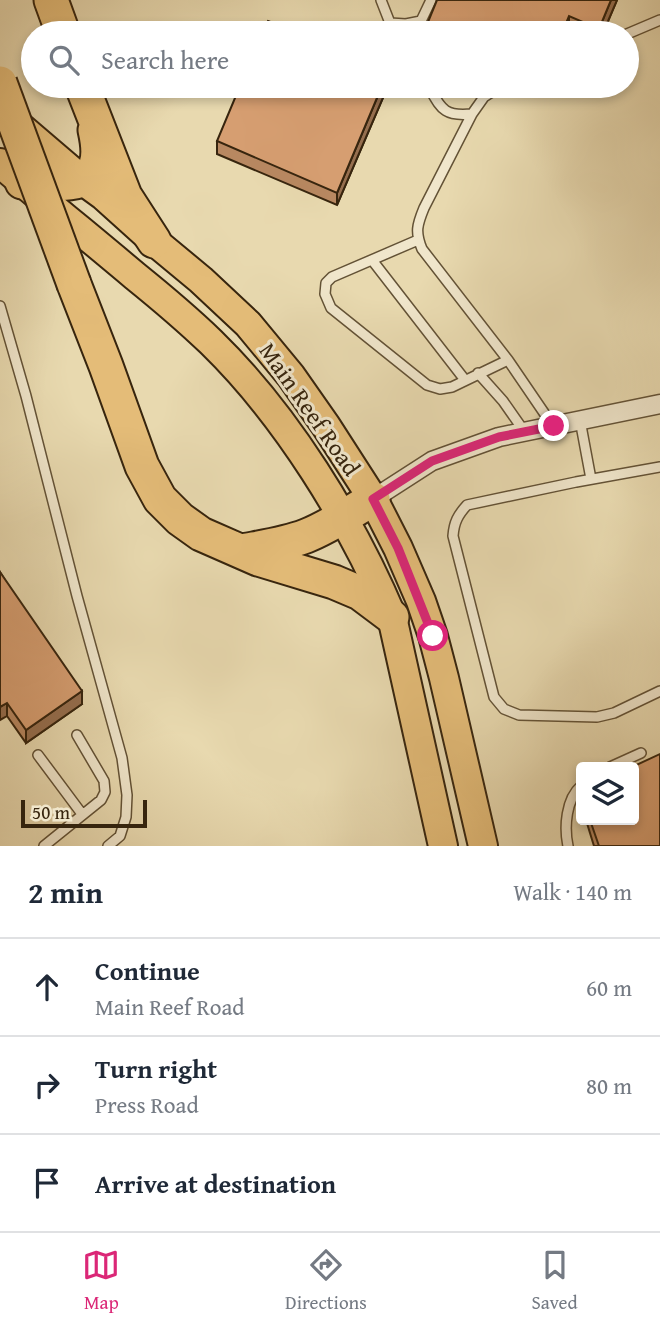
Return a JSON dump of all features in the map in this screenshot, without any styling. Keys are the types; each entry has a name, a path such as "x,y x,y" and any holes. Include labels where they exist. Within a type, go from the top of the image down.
{"highway":[{"path":"51,0 59,21"},
{"path":"0,83 142,466 156,493 180,519 201,534 258,559 334,582 368,599 392,617"},
{"path":"11,172 65,184 82,180 92,173 99,157 86,98"},
{"path":"86,98 125,196 154,241"},
{"path":"239,551 304,537 373,499"}],"main road":[{"name":"Main Reef Road","path":"0,110 104,196 248,324 291,376 326,426 373,499 398,548 433,636 483,846"},
{"name":"Main Reef Road","path":"11,172 211,342 268,405 299,448 342,516 379,586 392,617 443,846"}],"street":[{"path":"373,499 432,461 499,437 660,404"}],"lane":[{"path":"381,0 389,21"},
{"path":"421,21 432,0"},
{"path":"639,29 660,20"},
{"path":"436,98 442,108 453,115 472,114"},
{"path":"483,98 472,114 424,208 418,222 418,240 554,426"},
{"path":"418,240 332,277 326,283 325,294 331,308 427,385 440,389 452,387 508,360"},
{"path":"372,260 465,380"},
{"path":"0,306 122,758 127,795 126,817 120,836 108,846"},
{"path":"478,373 503,401 524,431"},
{"path":"580,420 591,479"},
{"path":"660,467 467,505 457,516 453,536 494,697 505,709 519,715 597,717 614,713 660,691"},
{"path":"44,846 101,800 105,792 104,781 77,735"},
{"path":"621,762 641,753"},
{"path":"38,755 82,814"},
{"path":"568,846 566,826 569,807 576,791"}],"building":[{"path":"437,0 611,0 602,21 581,21 569,16 567,21 428,21"},
{"path":"235,98 377,98 337,193 217,141"},
{"path":"0,572 82,691 26,730 7,703 0,707"},
{"path":"660,754 660,846 599,846 592,825 639,825 639,764"}],"route":[{"path":"433,636 398,548 373,499 432,461 499,437 554,426"}]}
